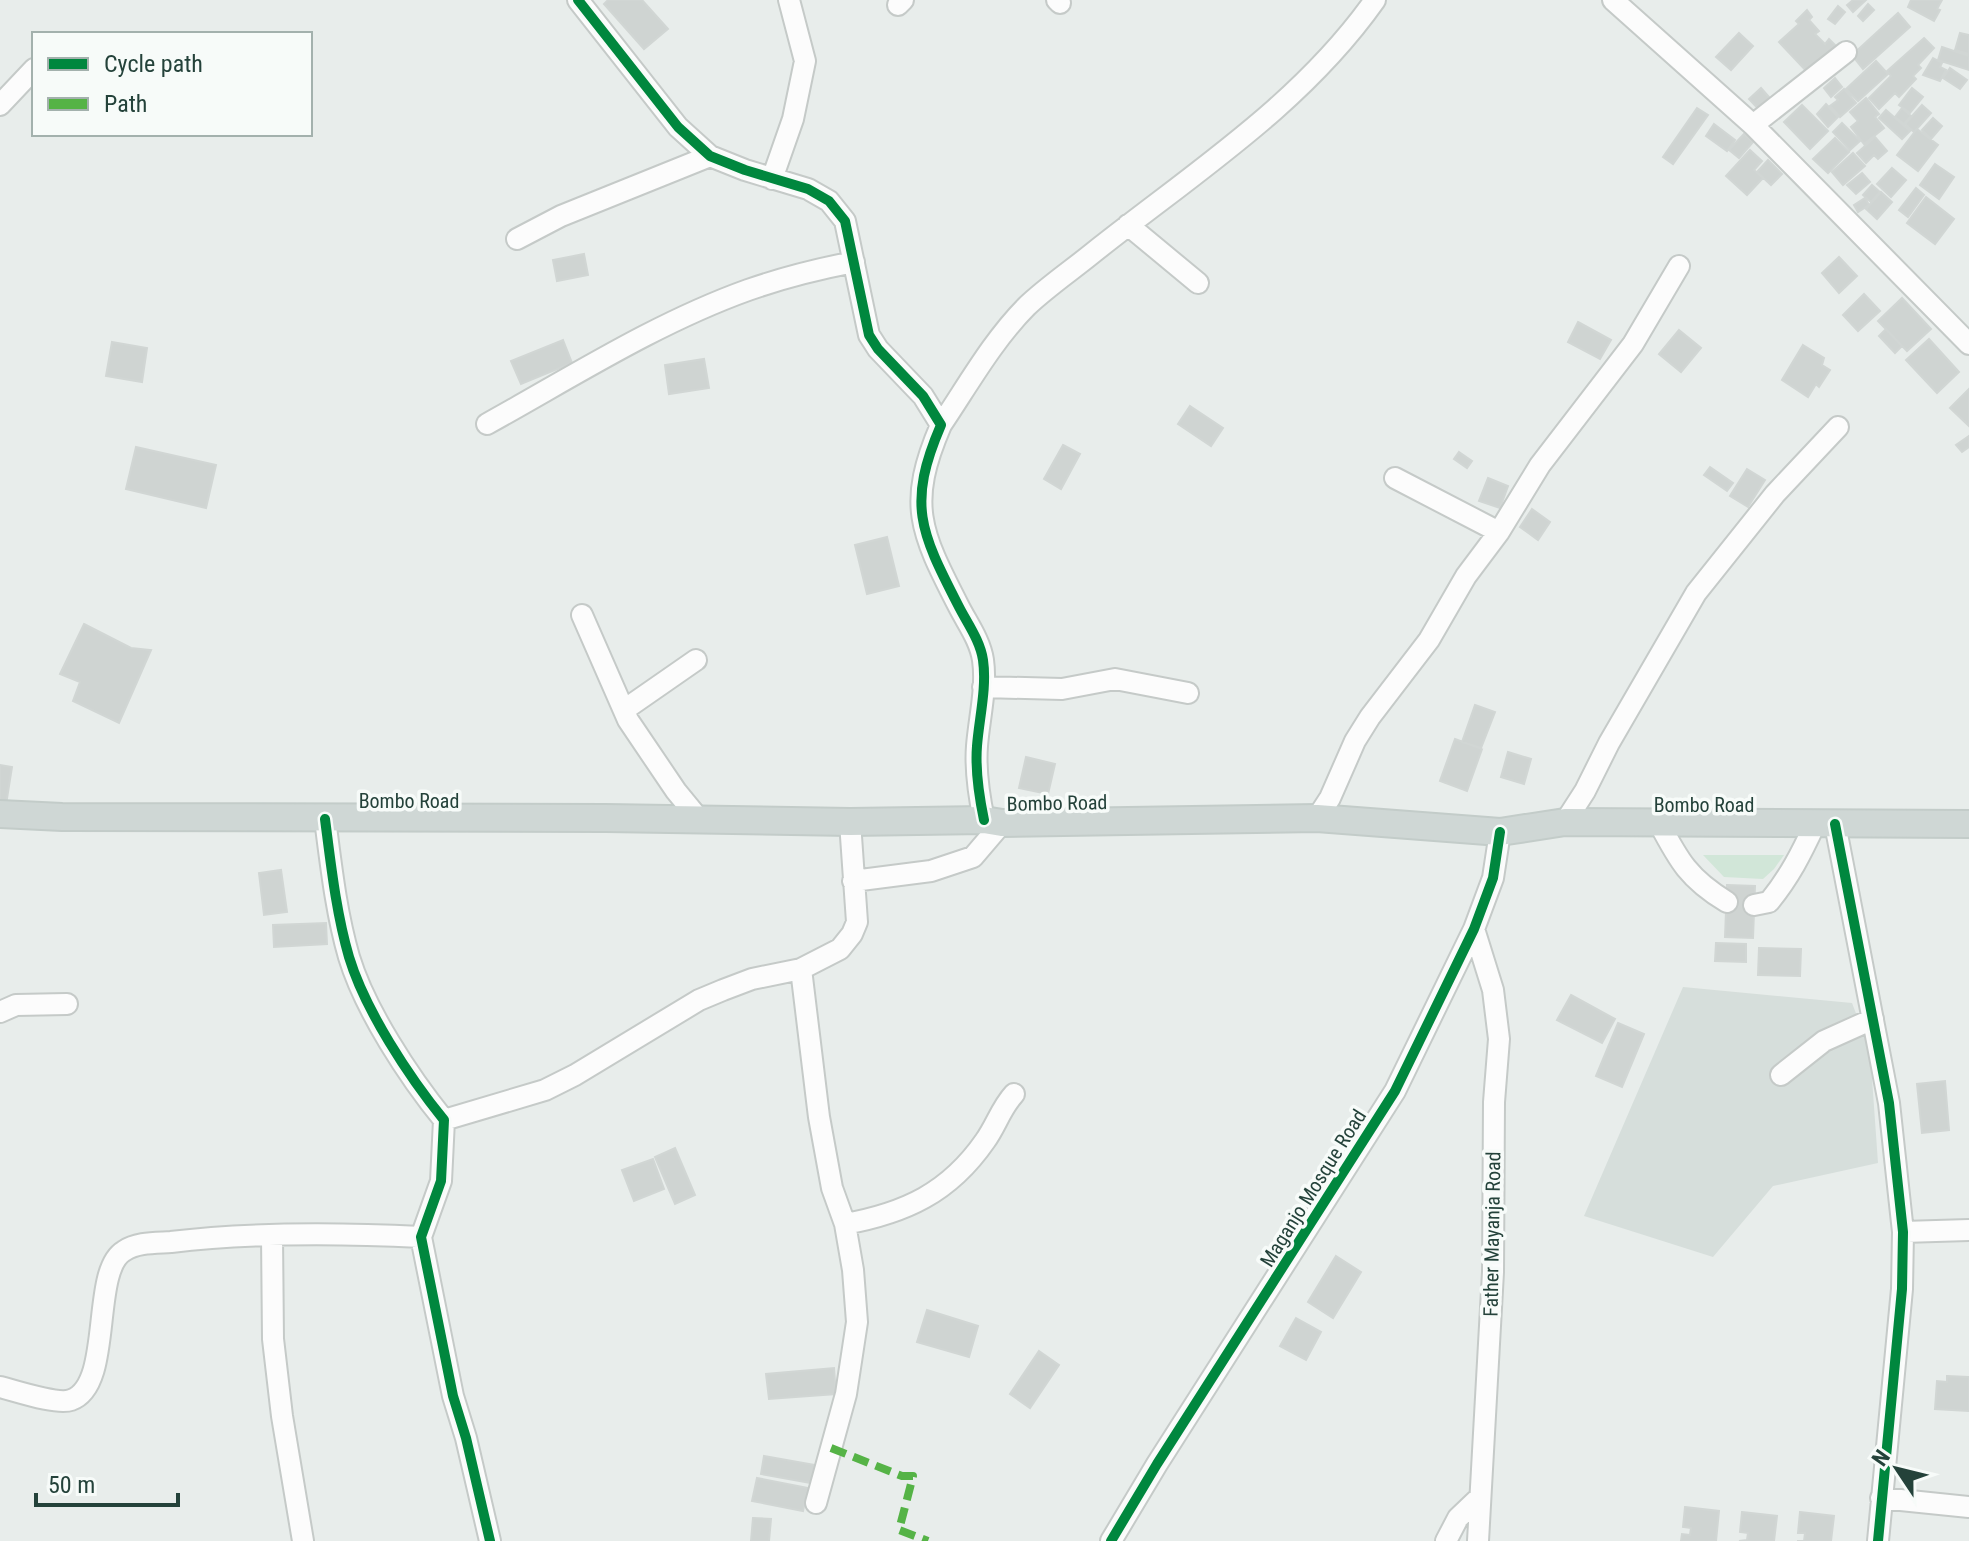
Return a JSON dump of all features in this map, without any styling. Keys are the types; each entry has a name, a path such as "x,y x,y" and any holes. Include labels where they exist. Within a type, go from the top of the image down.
{"main road":[{"name":"Bombo Road","path":"0,814 62,817 850,822 1317,818 1500,832 1565,822 1969,824"}],"street":[{"path":"578,0 678,127 710,156 808,189 829,201 845,221 869,335 878,349 923,396 941,425"},
{"path":"772,179 793,119 805,61 789,0"},
{"path":"853,881 931,871 973,857 993,821 978,791 977,750 983,661 978,640 938,565 920,516 920,486 926,459 941,425 1027,306 1292,95 1361,20 1375,0"},
{"path":"1613,0 1753,125 1969,344"},
{"path":"1753,125 1846,52"},
{"path":"0,105 32,71"},
{"path":"517,239 561,216 710,156"},
{"path":"1128,225 1198,283"},
{"path":"487,424 638,340 703,308 749,290 854,262"},
{"path":"1317,818 1370,717 1429,640 1466,576 1499,532 1561,436 1633,344 1679,266"},
{"path":"1565,822 1696,593 1775,494 1838,427"},
{"path":"1395,478 1499,532"},
{"path":"582,615 624,710 676,791 699,819"},
{"path":"624,710 696,660"},
{"path":"983,687 1062,689 1115,679 1188,693"},
{"path":"325,819 342,931 350,961 393,1047 421,1092 444,1120 441,1181 421,1237 453,1396 490,1541"},
{"path":"444,1120 545,1090 699,1000 752,979 801,969 840,949 857,922 850,822"},
{"path":"1659,823 1682,865 1727,902"},
{"path":"1754,905 1769,902 1825,824"},
{"path":"1825,824 1873,1019 1889,1103 1903,1232 1902,1289 1878,1541"},
{"name":"Maganjo Mosque Road","path":"1111,1541 1395,1091 1474,929 1493,878 1500,832"},
{"name":"Father Mayanja Road","path":"1474,929 1493,990 1499,1039 1494,1102 1493,1272 1478,1541"},
{"path":"801,969 819,1117 832,1188 845,1224 857,1322 846,1394 816,1503"},
{"path":"0,1012 16,1005 67,1004"},
{"path":"1781,1075 1824,1041 1873,1019"},
{"path":"845,1224 904,1209 954,1178 985,1141 1006,1102 1014,1094"},
{"path":"1903,1232 1969,1230"},
{"path":"272,1236 270,1286 273,1339 282,1416 303,1541"},
{"path":"0,1387 54,1400 70,1401 80,1395 91,1380 114,1259 122,1251 137,1245 209,1237 421,1237"},
{"path":"1446,1541 1458,1518 1479,1498"},
{"path":"1881,1498 1969,1507"}],"shaded area":[{"path":"1683,987 1852,1003 1870,1050 1878,1163 1773,1186 1713,1257 1584,1216"}],"green space":[{"path":"1703,855 1784,855 1763,879 1724,877"}],"building":[{"path":"608,0 642,0 668,29 644,49 604,4"},
{"path":"1853,0 1866,0 1853,12 1847,5"},
{"path":"1911,0 1942,0 1934,21 1908,7"},
{"path":"1868,4 1874,10 1863,21 1858,16"},
{"path":"1838,6 1845,12 1835,24 1828,19"},
{"path":"1807,10 1812,17 1809,20 1819,31 1815,34 1825,44 1829,39 1840,50 1812,77 1779,42 1799,24 1796,21"},
{"path":"1898,13 1910,27 1863,69 1852,55"},
{"path":"1739,33 1753,46 1731,70 1716,57"},
{"path":"1960,33 1969,35 1969,54 1955,50"},
{"path":"1924,38 1934,48 1918,65 1921,68 1913,76 1916,79 1899,97 1895,93 1879,109 1869,98 1891,76 1887,71"},
{"path":"1942,47 1969,56 1969,70 1938,60"},
{"path":"1933,58 1942,63 1940,67 1946,70 1940,81 1923,75"},
{"path":"1876,61 1888,74 1858,101 1846,89"},
{"path":"1950,68 1967,80 1960,89 1943,78"},
{"path":"1835,78 1842,87 1831,97 1824,88"},
{"path":"1761,88 1775,104 1763,114 1749,99"},
{"path":"1912,88 1923,97 1910,113 1899,105"},
{"path":"1844,89 1856,103 1840,117 1830,106"},
{"path":"1866,98 1879,114 1875,117 1884,128 1864,144 1851,127 1858,121 1850,112"},
{"path":"1826,104 1838,117 1828,127 1817,114"},
{"path":"1802,105 1828,131 1810,149 1784,122"},
{"path":"1922,105 1931,113 1914,132 1905,124"},
{"path":"1697,108 1708,115 1673,164 1663,157"},
{"path":"1902,108 1911,116 1904,124 1895,117"},
{"path":"1886,110 1910,131 1902,139 1879,118"},
{"path":"1933,118 1942,126 1931,139 1922,130"},
{"path":"1842,123 1860,141 1850,150 1833,132"},
{"path":"1714,124 1735,140 1727,151 1706,136"},
{"path":"1917,129 1938,145 1918,171 1897,155"},
{"path":"1744,134 1753,142 1739,158 1729,150"},
{"path":"1875,137 1887,151 1878,159 1874,155 1866,163 1857,153"},
{"path":"1835,138 1849,152 1828,173 1813,159"},
{"path":"1750,150 1762,161 1754,170 1763,178 1747,195 1726,176"},
{"path":"1853,153 1865,166 1843,185 1832,172"},
{"path":"1768,160 1782,174 1771,185 1757,172"},
{"path":"1935,164 1954,177 1939,199 1920,185"},
{"path":"1892,168 1906,180 1891,197 1877,184"},
{"path":"1862,173 1870,182 1856,194 1847,185"},
{"path":"1872,185 1880,192 1871,202 1863,195"},
{"path":"1916,188 1924,195 1908,217 1899,210"},
{"path":"1881,192 1892,202 1877,219 1866,209"},
{"path":"1926,197 1954,219 1935,244 1907,223"},
{"path":"1865,198 1869,205 1858,212 1854,205"},
{"path":"584,254 588,275 557,281 553,260"},
{"path":"1839,257 1857,276 1839,293 1822,273"},
{"path":"1864,294 1880,311 1858,331 1843,315"},
{"path":"1902,298 1931,329 1907,351 1878,321"},
{"path":"1578,322 1611,340 1600,359 1568,342"},
{"path":"1886,329 1902,346 1895,353 1879,336"},
{"path":"1679,330 1701,348 1681,372 1659,354"},
{"path":"1929,339 1959,372 1937,393 1906,360"},
{"path":"563,340 572,363 521,384 511,361"},
{"path":"112,342 147,348 142,382 106,376"},
{"path":"1803,345 1824,358 1822,365 1830,370 1808,397 1782,380"},
{"path":"704,359 709,388 669,394 665,365"},
{"path":"1969,389 1969,426 1950,408"},
{"path":"1190,406 1223,428 1211,446 1178,424"},
{"path":"1969,436 1969,447 1962,452 1956,445"},
{"path":"1063,445 1080,454 1061,489 1044,479"},
{"path":"136,447 216,465 206,508 126,489"},
{"path":"1459,452 1472,461 1467,468 1454,459"},
{"path":"1710,467 1733,483 1727,491 1704,475"},
{"path":"1747,469 1765,480 1748,507 1730,496"},
{"path":"1488,478 1508,486 1500,508 1479,501"},
{"path":"1532,509 1550,522 1538,540 1520,527"},
{"path":"887,537 899,586 867,594 855,545"},
{"path":"84,624 131,648 151,650 119,723 73,701 80,682 60,674"},
{"path":"1475,705 1495,712 1481,748 1462,742"},
{"path":"1455,739 1482,749 1467,791 1440,781"},
{"path":"1508,752 1531,759 1524,784 1501,777"},
{"path":"1026,757 1055,764 1048,794 1019,788"},
{"path":"0,765 12,767 5,811 0,811"},
{"path":"281,870 287,912 264,915 259,873"},
{"path":"1727,885 1755,886 1753,938 1725,937"},
{"path":"326,923 327,944 274,947 273,925"},
{"path":"1716,943 1746,944 1746,962 1715,961"},
{"path":"1759,948 1801,949 1800,976 1758,975"},
{"path":"1571,995 1615,1019 1602,1043 1557,1020"},
{"path":"1618,1023 1644,1034 1622,1087 1596,1076"},
{"path":"1945,1081 1949,1130 1922,1133 1917,1084"},
{"path":"675,1148 695,1195 675,1204 655,1157"},
{"path":"653,1159 664,1189 634,1201 622,1170"},
{"path":"1336,1256 1361,1272 1333,1318 1308,1302"},
{"path":"927,1310 978,1326 969,1357 917,1342"},
{"path":"1296,1318 1321,1332 1306,1360 1280,1346"},
{"path":"1039,1351 1059,1365 1030,1408 1010,1394"},
{"path":"834,1368 836,1394 769,1399 766,1374"},
{"path":"1947,1376 1969,1377 1969,1411 1935,1409 1937,1381 1947,1382"},
{"path":"764,1456 815,1465 811,1483 761,1474"},
{"path":"757,1478 808,1488 803,1511 752,1501"},
{"path":"1685,1507 1719,1511 1716,1541 1681,1541 1682,1534 1690,1535 1691,1528 1683,1527"},
{"path":"1742,1512 1777,1516 1774,1541 1739,1541 1747,1540 1748,1533 1740,1532"},
{"path":"1800,1512 1834,1516 1831,1541 1804,1541 1805,1533 1798,1533"},
{"path":"753,1518 771,1519 769,1541 751,1541"}],"marked path":[{"path":"831,1448 902,1476 913,1476 899,1530 928,1541"}],"cycle path":[{"path":"578,0 678,127 710,156 808,189 829,201 845,221 869,335 878,349 923,396 941,425 924,476 922,517 935,557 976,639 983,660 977,765 984,820"},
{"path":"325,819 334,888 356,977 389,1042 444,1120 441,1181 421,1237 453,1396 490,1541"},
{"path":"1835,824 1889,1103 1903,1232 1902,1289 1878,1541"},
{"path":"1111,1541 1395,1091 1474,929 1493,878 1500,832"}]}
